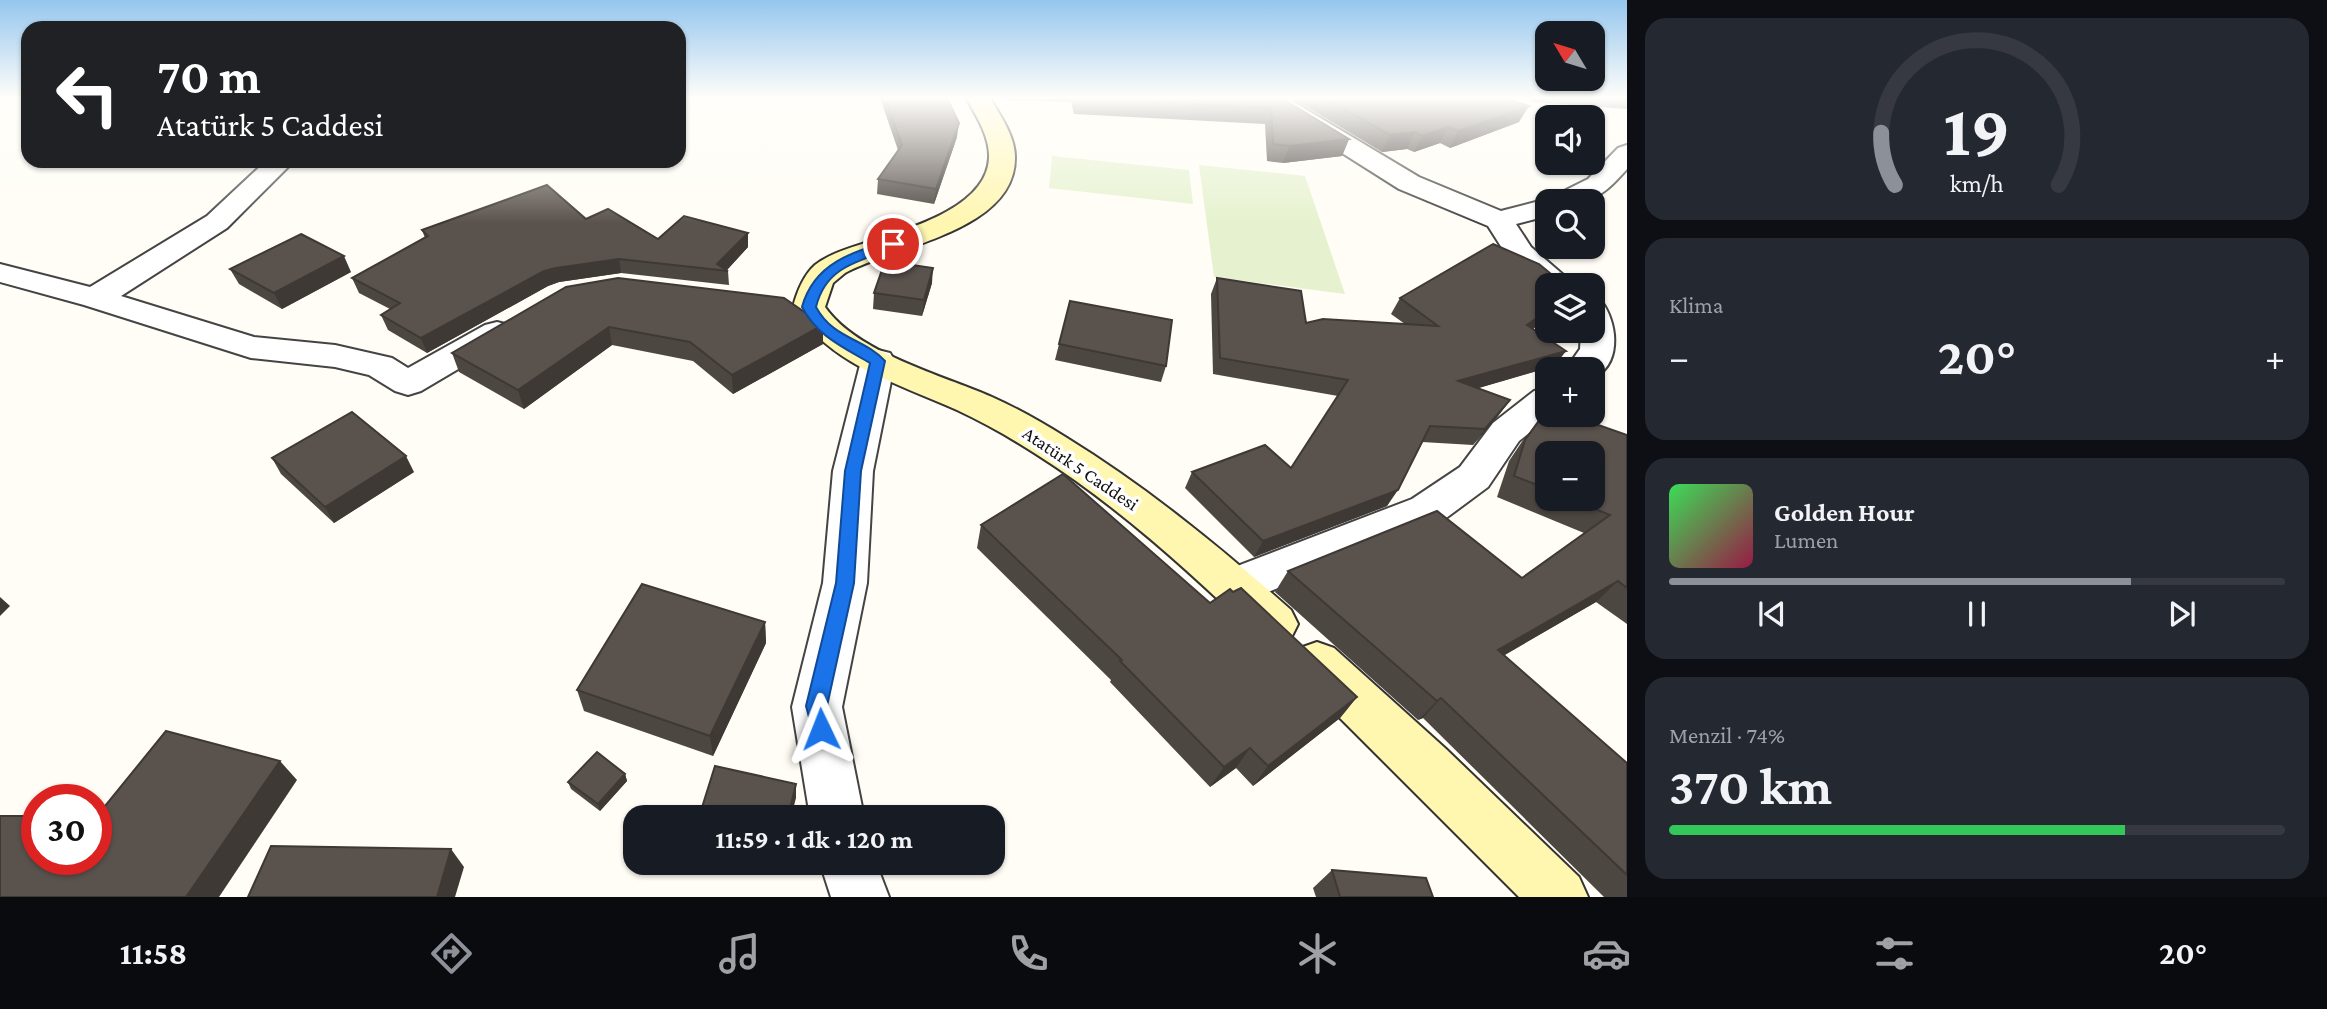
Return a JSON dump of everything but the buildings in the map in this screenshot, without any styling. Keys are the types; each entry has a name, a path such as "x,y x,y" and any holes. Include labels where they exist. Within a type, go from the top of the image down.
{"main road":[{"name":"Atatürk 5 Caddesi","path":"998,140 1002,160 996,178 986,195 971,209 949,222 833,267 796,305 831,335 878,361 1017,425 1152,515 1235,586 1428,767 1559,897"}],"street":[{"path":"1339,140 1409,183 1499,220 1520,253 1541,273"},
{"path":"1589,189 1598,184 1627,153"},
{"path":"95,298 217,222 274,168"},
{"path":"1499,220 1535,210"},
{"path":"0,273 95,298 251,347 335,356 380,366 408,383 469,351 520,318"},
{"path":"1605,317 1627,324"},
{"path":"835,805 817,706 845,583 853,471 878,361"},
{"path":"1235,586 1427,510 1474,477 1506,432 1535,409"},
{"path":"852,875 860,897"}],"green space":[{"path":"1052,156 1189,170 1193,204 1049,188"},
{"path":"1199,165 1305,176 1345,294 1214,277"}],"route":[{"path":"821,729 817,706 845,583 853,471 878,361 831,335 817,321 809,307 814,288 821,277 833,267 893,244"}]}
